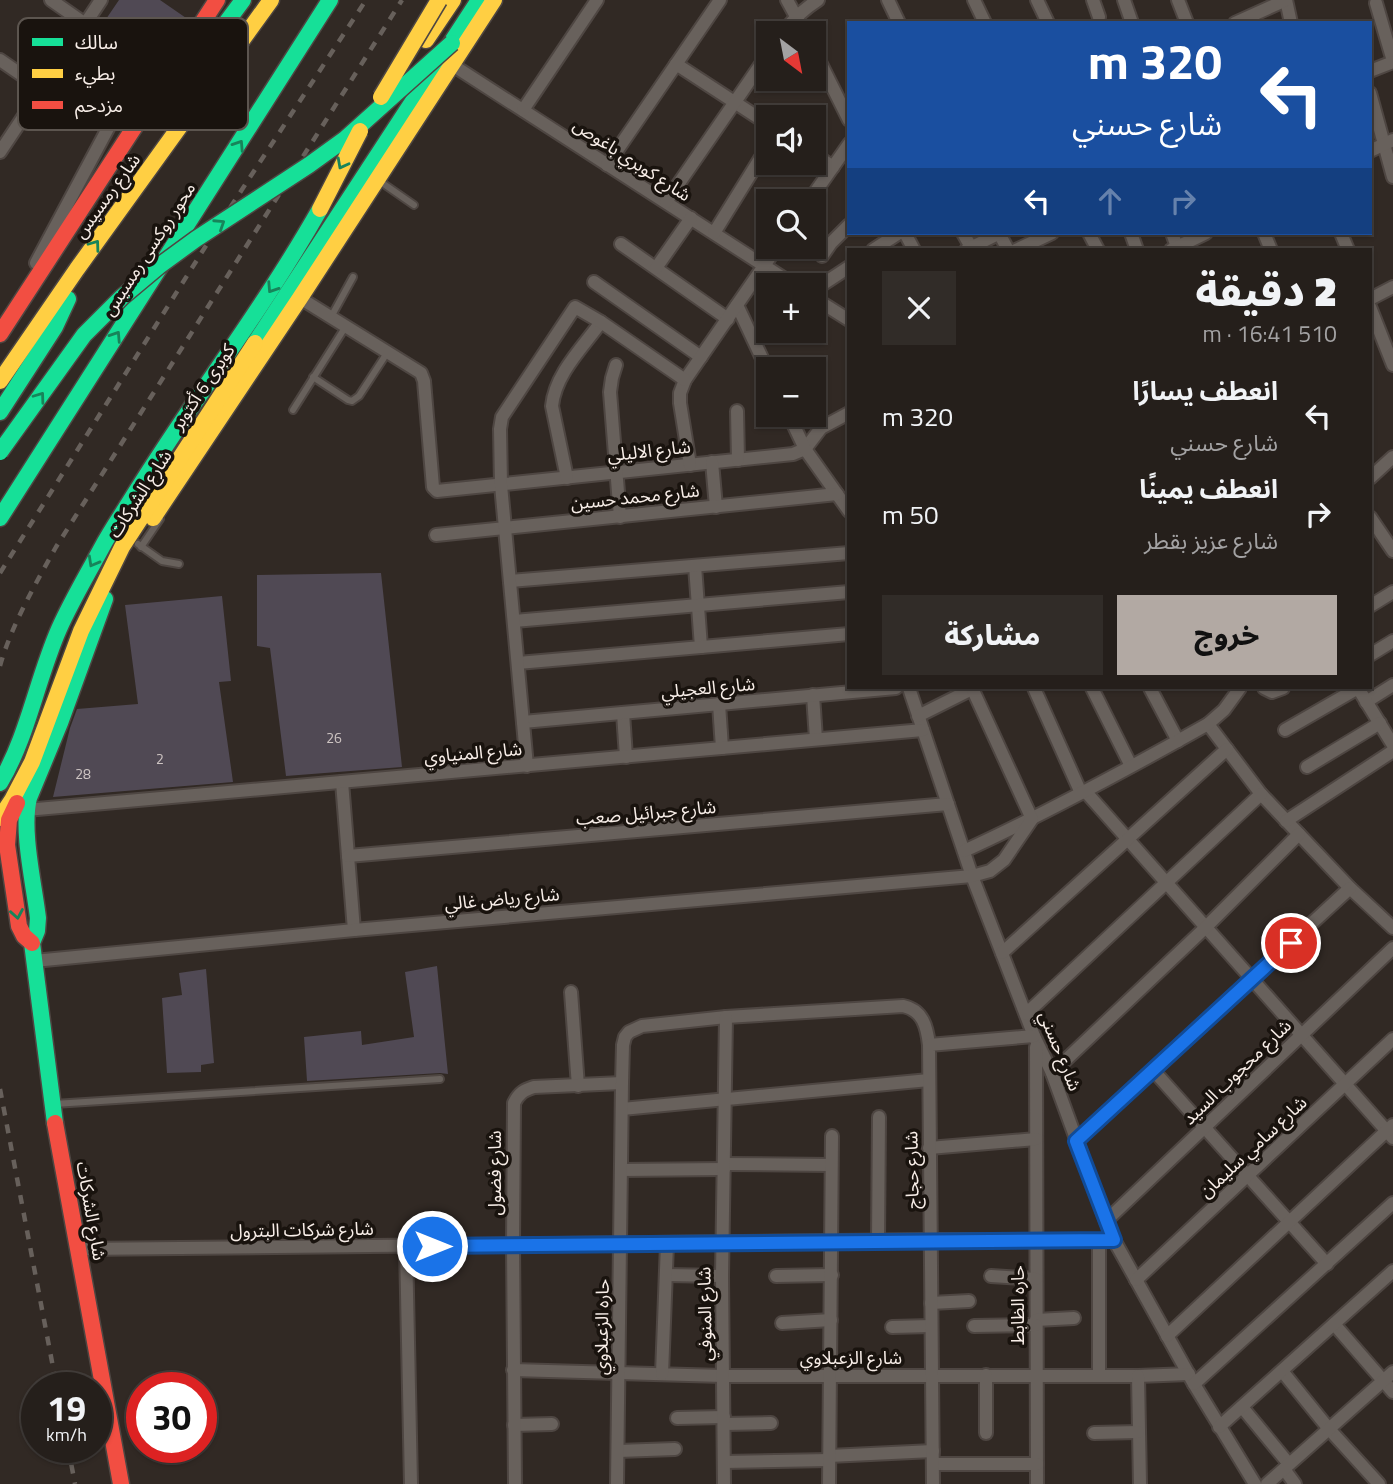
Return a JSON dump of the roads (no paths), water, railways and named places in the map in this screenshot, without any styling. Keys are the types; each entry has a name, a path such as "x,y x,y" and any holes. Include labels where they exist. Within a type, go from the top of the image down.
{"main road":[{"name":"شارع رمسيس","path":"205,18 217,0"},
{"name":"شارع رمسيس","path":"248,32 271,0"},
{"name":"محور روكسى رمسيس","path":"248,129 330,0"},
{"name":"كوبرى 6 أكتوبر","path":"0,783 9,768 25,727 59,629 96,557 165,445 292,258 358,134 439,0"},
{"path":"345,139 407,70 453,0"},
{"name":"كوبرى 6 أكتوبر","path":"0,818 20,787 33,759 88,614 122,547 480,0"},
{"name":"شارع الشركات","path":"121,1484 52,1104 32,943 38,918 26,810 105,586 488,0"},
{"name":"شارع الشركات","path":"32,943 24,936 19,926 5,874 4,846 9,820 46,751 106,595 120,568 139,545 252,379 300,298 494,0"},
{"path":"0,452 84,335 122,297 196,239 345,139 452,43"},
{"name":"شارع رمسيس","path":"0,333 131,130"},
{"name":"شارع رمسيس","path":"0,382 177,130"},
{"name":"محور روكسى رمسيس","path":"0,518 247,130"},
{"path":"0,412 55,327 72,289 77,269"}],"street":[{"path":"51,0 76,18"},
{"path":"89,18 102,0"},
{"path":"523,110 597,0"},
{"path":"607,164 720,0"},
{"path":"787,0 799,21"},
{"path":"793,21 818,0"},
{"path":"888,0 898,21"},
{"path":"974,0 984,21"},
{"path":"1037,0 1047,21"},
{"path":"1093,0 1099,17"},
{"path":"1131,21 1125,3 1140,0"},
{"path":"1178,0 1186,21"},
{"path":"1239,21 1286,0 1291,21"},
{"path":"1372,70 1393,62 1376,3"},
{"path":"0,60 18,72"},
{"name":"شارع كوبري باغوص","path":"451,64 775,273"},
{"path":"676,64 756,116"},
{"path":"666,202 756,72"},
{"path":"826,74 847,116"},
{"path":"1372,98 1388,142 1393,177"},
{"path":"1,150 18,125"},
{"path":"0,333 107,130"},
{"path":"1372,150 1388,142"},
{"path":"817,189 847,147"},
{"path":"826,162 833,167"},
{"path":"714,233 756,165"},
{"path":"656,268 691,218"},
{"path":"826,251 847,227"},
{"path":"876,248 896,235"},
{"path":"970,248 996,235"},
{"path":"1020,248 1048,235"},
{"path":"1182,247 1203,235"},
{"path":"621,244 728,319"},
{"path":"690,465 680,393 685,380 769,259"},
{"path":"826,282 847,268"},
{"path":"594,282 701,357"},
{"path":"1372,298 1393,287"},
{"path":"300,298 388,352"},
{"path":"737,305 761,357"},
{"path":"826,306 847,319"},
{"path":"527,766 501,485 502,417 575,307 685,380"},
{"path":"1372,312 1393,365"},
{"path":"567,478 552,407 553,395 567,368 601,322"},
{"name":"شارع الاليلي","path":"388,352 418,370 423,377 433,487 439,491 793,454 805,449"},
{"path":"616,365 610,391 620,517"},
{"path":"737,411 738,460"},
{"path":"805,449 821,428 847,414"},
{"path":"795,427 805,449 844,501"},
{"path":"1372,476 1393,457"},
{"path":"712,462 716,507"},
{"name":"شارع محمد حسين","path":"436,536 716,507 844,501"},
{"path":"1372,520 1393,551"},
{"path":"510,581 847,553"},
{"path":"695,566 701,647"},
{"path":"514,621 847,592"},
{"path":"1372,605 1393,592"},
{"path":"518,663 847,634"},
{"path":"1372,654 1393,641"},
{"path":"1366,702 1393,685"},
{"name":"شارع العجيلي","path":"523,722 884,689"},
{"name":"شارع حسني","path":"909,689 972,876 1035,1038 1052,1073 1114,1240 1191,1379 1255,1484"},
{"path":"918,716 971,689"},
{"path":"973,689 1032,819"},
{"path":"1034,689 1083,792 1391,1132 1289,1222 1167,1336"},
{"path":"1092,689 1131,766"},
{"path":"1151,689 1178,741"},
{"path":"1285,730 1356,689"},
{"path":"1307,767 1388,733 1359,689"},
{"path":"964,851 1032,819 1208,724 1224,710 1234,691"},
{"path":"813,695 816,739"},
{"path":"719,704 722,748"},
{"path":"623,713 626,757"},
{"path":"1208,724 1261,794 1298,834 1350,888 1390,919"},
{"name":"شارع المنياوي","path":"26,810 923,730"},
{"path":"1002,953 1227,749"},
{"path":"1286,821 1393,751"},
{"path":"342,782 354,930"},
{"path":"1026,1014 1261,794"},
{"name":"شارع جبرائيل صعب","path":"348,856 948,804"},
{"path":"972,876 990,871 1004,860 1032,819"},
{"path":"1052,1073 1206,928 1298,834"},
{"name":"شارع رياض غالي","path":"34,961 972,876"},
{"path":"1076,1141 1350,888"},
{"name":"شارع محجوب السيد","path":"1106,1221 1393,948"},
{"path":"571,992 578,1086"},
{"name":"شارع حجاج","path":"622,1045 629,1032 642,1026 726,1017 903,1006 921,1016 929,1045 933,1484"},
{"name":"شارع المنوفي","path":"724,1484 722,1243 726,1017"},
{"path":"929,1045 1035,1038"},
{"name":"حاره الظابط","path":"1035,1038 1037,1484"},
{"name":"شارع سامي سليمان","path":"1136,1280 1393,1039"},
{"name":"حاره الزعبلاوي","path":"617,1484 622,1045"},
{"path":"1153,1070 1327,1264"},
{"path":"621,1109 929,1080"},
{"name":"شارع فضول","path":"515,1484 514,1103 518,1095 534,1087 622,1083"},
{"path":"878,1241 879,1117"},
{"path":"829,1484 832,1136"},
{"path":"929,1148 1036,1139"},
{"path":"621,1170 831,1166"},
{"path":"1191,1379 1327,1264 1393,1203"},
{"path":"1099,1240 1099,1376"},
{"name":"شارع شركات البترول","path":"79,1249 1114,1240"},
{"path":"662,1374 667,1244"},
{"path":"406,1246 411,1484"},
{"path":"666,1275 722,1276"},
{"path":"776,1276 832,1275"},
{"path":"1219,1427 1388,1275 1393,1291"},
{"path":"991,1276 1036,1279"},
{"path":"931,1303 969,1301"},
{"path":"974,1326 1074,1318"},
{"path":"782,1323 831,1320"},
{"path":"1334,1324 1388,1377 1393,1392"},
{"path":"892,1327 931,1326"},
{"name":"شارع الزعبلاوي","path":"513,1370 723,1376 986,1375 1191,1379"},
{"path":"1282,1371 1372,1482"},
{"path":"986,1375 986,1433"},
{"path":"1138,1376 1140,1484"},
{"path":"1266,1484 1388,1377"},
{"path":"1242,1407 1286,1466 1295,1484"},
{"path":"677,1418 772,1423"},
{"path":"514,1425 552,1424"},
{"path":"1094,1433 1138,1432"},
{"path":"618,1451 675,1449"},
{"path":"724,1462 933,1458 1037,1464"}],"lane":[{"path":"376,179 414,205"},
{"path":"331,317 353,277"},
{"path":"293,410 346,326"},
{"path":"313,377 352,401 359,396 388,352"},
{"path":"139,545 162,561 179,564"},
{"path":"52,1104 440,1079"}],"railway":[{"path":"0,573 224,217 366,0"},
{"path":"0,666 17,620 56,547 402,0"},
{"path":"0,1089 54,1372"},
{"path":"71,1463 75,1484"}]}
